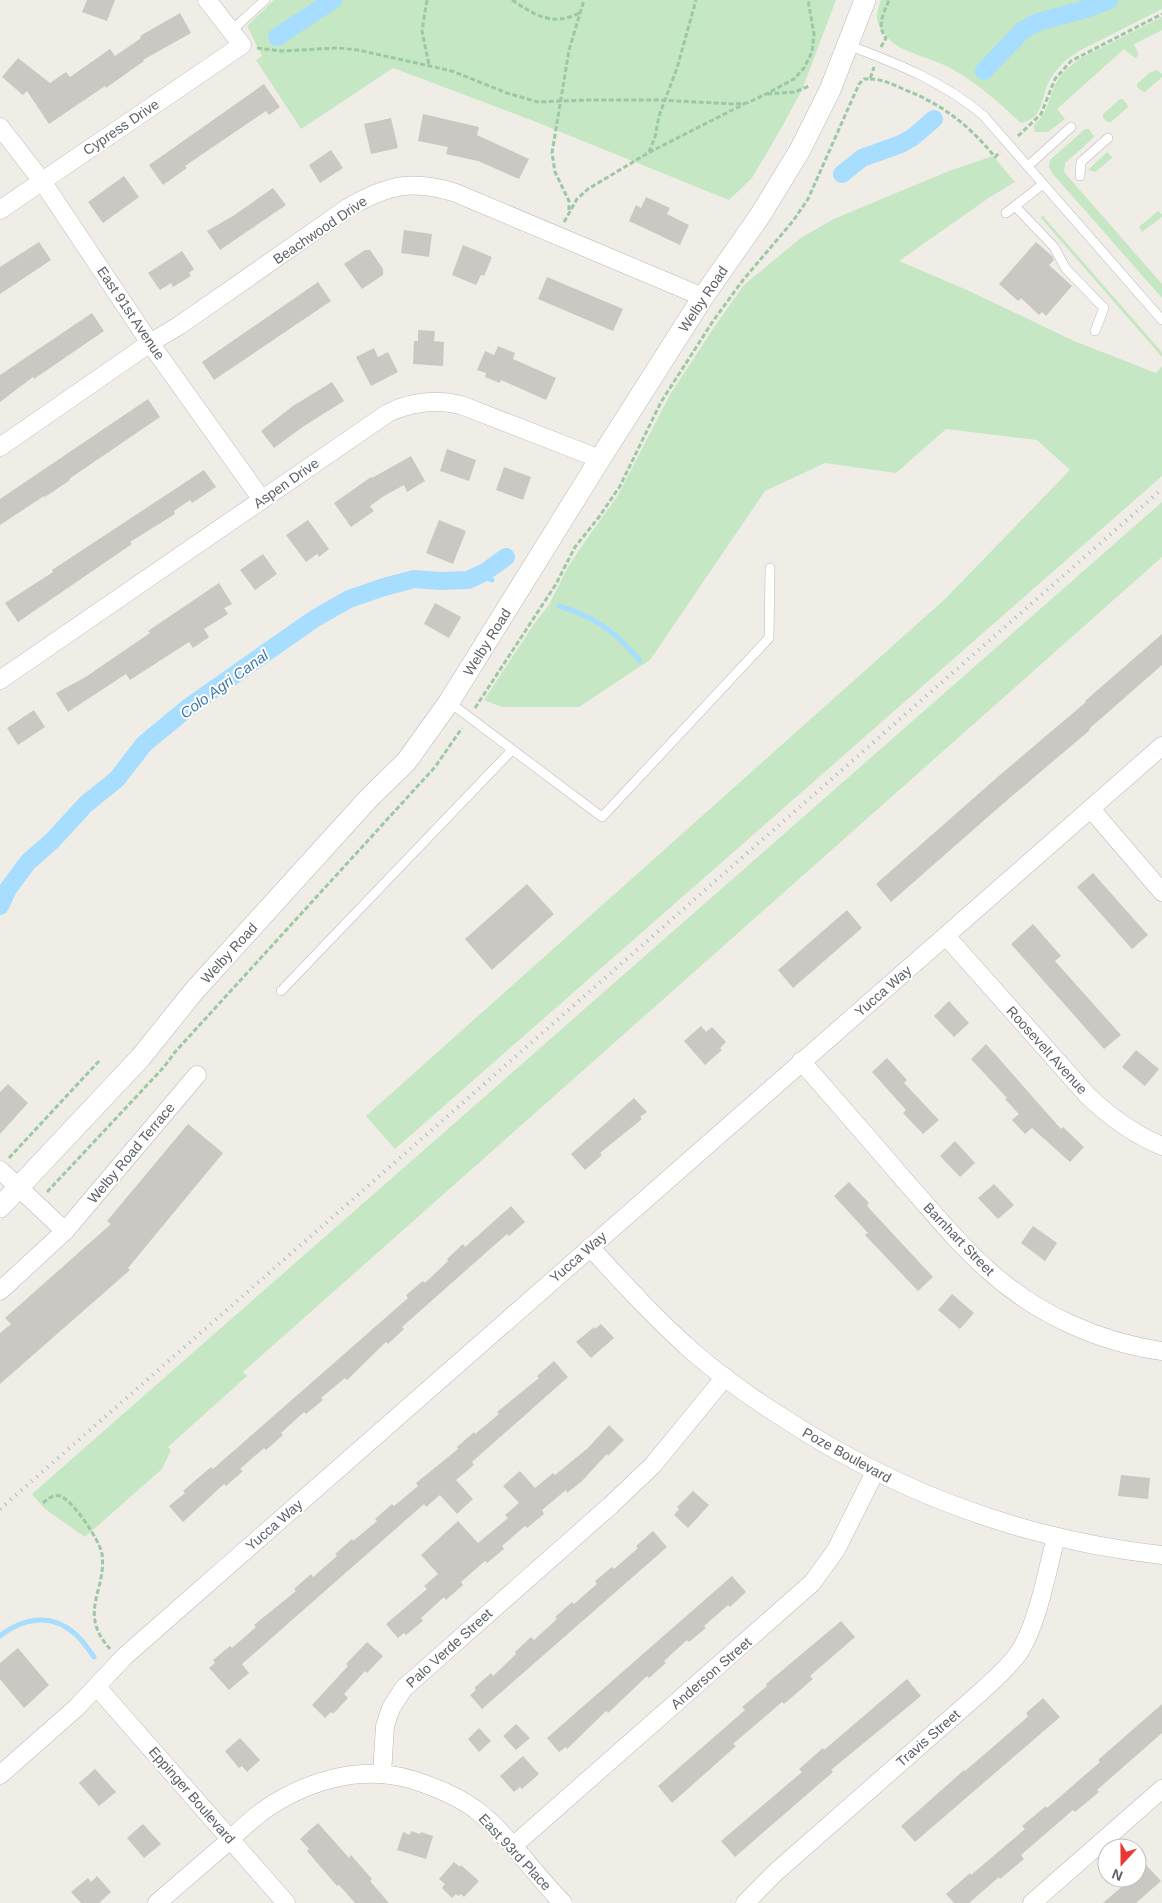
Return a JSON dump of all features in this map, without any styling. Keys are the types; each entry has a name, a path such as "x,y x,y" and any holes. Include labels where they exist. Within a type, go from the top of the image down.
{"street":[{"path":"207,0 236,38"},
{"name":"Welby Road","path":"0,1207 141,1057 201,984 369,798 406,762 449,702 703,297 759,217 800,150 830,90 864,0"},
{"name":"Cypress Drive","path":"0,210 236,38"},
{"name":"East 91st Avenue","path":"0,127 42,180 150,343 262,500"},
{"name":"Beachwood Drive","path":"0,447 349,208 366,198 398,186 411,184 440,188 703,297"},
{"name":"Aspen Drive","path":"0,680 388,413 412,404 437,402 461,405 600,459"},
{"name":"Yucca Way","path":"0,1775 76,1708 120,1661 590,1246 1162,746"},
{"path":"1091,809 1162,892"},
{"name":"Roosevelt Avenue","path":"946,936 1088,1096 1111,1118 1146,1140 1162,1146"},
{"name":"Barnhart Street","path":"801,1061 948,1230 988,1271 1030,1302 1072,1326 1122,1343 1162,1351"},
{"name":"Welby Road Terrace","path":"0,1291 65,1231 198,1074"},
{"path":"0,1170 65,1231"},
{"name":"Poze Boulevard","path":"590,1246 648,1309 694,1352 726,1378 805,1432 875,1472 944,1503 999,1522 1056,1537 1162,1555"},
{"name":"Palo Verde Street","path":"382,1774 385,1726 391,1708 404,1688 611,1505 653,1465 726,1378"},
{"name":"Anderson Street","path":"513,1846 812,1583 836,1550 875,1472"},
{"name":"Travis Street","path":"744,1903 776,1872 983,1690 1012,1662 1025,1641 1035,1615 1056,1537"},
{"name":"Eppinger Boulevard","path":"97,1687 286,1903"},
{"path":"157,1903 259,1814 284,1797 306,1786 330,1778 349,1775 382,1774"},
{"name":"East 93rd Place","path":"382,1774 403,1777 432,1786 464,1802 488,1820 563,1903"},
{"path":"1032,1903 1162,1789"}],"lane":[{"path":"236,38 265,0"},
{"path":"848,45 912,70 938,83 963,98 983,115 1001,133 1162,320"},
{"path":"1028,166 1071,127"},
{"path":"1080,176 1082,162 1108,138"},
{"path":"1006,213 1043,184"},
{"path":"1015,206 1054,247 1066,269 1104,308 1095,331"},
{"path":"449,702 602,817 770,638 770,568"},
{"path":"281,991 512,750"}],"path":[{"path":"427,0 422,31 429,65"},
{"path":"512,0 528,11 548,19 560,20 580,12"},
{"path":"569,211 566,194 555,172 552,152 568,50 584,0"},
{"path":"648,152 677,68 696,0"},
{"path":"558,236 569,211 577,199 588,189 648,152 794,79 809,60 814,34 808,0"},
{"path":"884,39 886,38 880,25 889,0"},
{"path":"1028,127 1041,114 1054,79 1071,61 1162,14"},
{"path":"236,38 281,51 324,48 358,50 429,65 452,71 525,99 538,102 665,100 747,103"},
{"path":"870,79 882,80 919,95 949,112 968,126 997,156"},
{"path":"766,94 796,92 809,86"},
{"path":"14,1153 100,1060"},
{"path":"43,1503 52,1496 60,1496 66,1499 88,1526 98,1542 103,1562 95,1604 96,1628 102,1640 120,1661"}],"green space":[{"path":"274,0 836,0 802,90 752,178 729,200 531,120 393,68 301,129 256,60 262,56 247,26"},
{"path":"881,0 1162,0 1162,9 1067,59 1051,78 1041,105 1034,117 1029,121 1021,123 965,77 944,65 901,48 891,41 882,31 878,22 877,17"},
{"path":"1162,17 1162,30 1134,44 1138,56 1135,58 1124,49 1057,109 1065,119 1048,132 1035,132 1033,126 1043,115 1055,84 1069,68 1079,59"},
{"path":"1157,70 1162,74 1162,77 1145,92 1137,87 1137,84 1149,73"},
{"path":"1120,99 1123,99 1128,107 1111,122 1107,122 1103,114"},
{"path":"1085,129 1089,129 1094,136 1065,163 1064,172 1162,284 1162,298 1052,173 1049,167 1050,160"},
{"path":"1107,152 1112,158 1095,172 1088,170"},
{"path":"993,156 1015,182 990,197 899,261 967,290 1074,341 1156,373 1162,366 1162,476 395,1149 366,1116 944,600 1070,470 1037,440 946,429 896,473 825,463 765,491 650,660 579,707 502,707 484,700 536,621 549,605 568,567 618,495 671,393 744,285 802,237 836,218 949,171"},
{"path":"1158,211 1162,214 1162,217 1142,232 1139,227"},
{"path":"1042,215 1160,350 1162,357 1041,218"},
{"path":"1162,502 1162,557 243,1372 247,1376 168,1447 171,1450 162,1469 85,1537 45,1509 32,1494"}],"building":[{"path":"87,0 115,0 107,21 82,12"},
{"path":"180,13 191,33 143,60 106,88 105,86 49,124 27,91 23,95 2,77 18,58 50,83 66,72 70,77 110,49 115,56 141,38 140,36"},
{"path":"264,84 280,107 269,115 266,111 185,166 187,168 163,185 149,165"},
{"path":"423,114 479,127 477,135 529,159 519,179 478,161 446,154 448,147 418,141"},
{"path":"391,118 398,148 371,154 364,124"},
{"path":"331,150 343,168 320,183 309,165"},
{"path":"124,176 139,197 103,223 88,202"},
{"path":"273,188 286,205 220,250 207,231 233,216"},
{"path":"646,197 670,208 667,214 689,225 680,245 629,221 636,205 641,208"},
{"path":"404,230 432,234 429,257 401,253"},
{"path":"39,242 51,260 0,294 0,267"},
{"path":"1036,242 1052,256 1054,260 1049,265 1072,286 1046,316 1042,312 1039,315 1021,298 1019,301 1017,300 999,284"},
{"path":"463,245 492,257 484,276 481,275 476,285 452,275"},
{"path":"365,250 370,250 383,269 383,275 362,289 344,264"},
{"path":"182,251 194,269 189,273 191,276 173,287 171,283 160,290 148,273"},
{"path":"547,277 623,309 613,331 538,299"},
{"path":"318,282 331,301 214,380 202,362"},
{"path":"92,313 104,331 34,379 33,377 0,402 0,375"},
{"path":"418,330 435,331 434,341 444,342 443,366 413,364 414,341 418,341"},
{"path":"498,346 515,353 513,359 556,378 546,400 501,380 500,383 485,377 486,373 477,370 485,351 494,355"},
{"path":"374,348 378,357 388,352 398,372 371,386 356,357"},
{"path":"332,382 344,401 304,426 274,448 261,431 293,406"},
{"path":"148,399 160,417 45,497 0,525 0,499"},
{"path":"447,449 476,460 469,481 440,471"},
{"path":"411,456 425,481 407,492 404,485 384,496 370,506 374,511 351,527 334,503 371,477"},
{"path":"504,467 531,477 523,500 496,490"},
{"path":"204,470 216,487 192,503 190,500 174,511 175,514 130,542 132,544 18,622 5,603"},
{"path":"308,520 329,549 319,557 317,554 306,562 286,535"},
{"path":"439,520 466,531 453,564 426,553"},
{"path":"263,554 277,574 255,590 240,570"},
{"path":"219,583 232,604 224,608 228,614 204,629 209,637 193,648 189,642 130,680 126,674 68,712 56,693 84,678 150,633 148,631"},
{"path":"435,603 461,617 449,638 424,624"},
{"path":"1162,634 1162,665 1090,730 891,902 876,884"},
{"path":"34,710 45,727 18,745 7,728"},
{"path":"1093,873 1148,935 1132,949 1077,887"},
{"path":"527,884 554,914 492,970 465,939"},
{"path":"847,910 862,928 793,988 778,970"},
{"path":"1033,924 1061,956 1055,961 1121,1035 1104,1049 1011,944"},
{"path":"949,1001 969,1023 954,1037 934,1016"},
{"path":"701,1026 706,1032 712,1027 726,1042 720,1048 722,1050 705,1065 684,1041"},
{"path":"986,1044 1061,1129 1063,1127 1084,1147 1070,1162 1032,1128 1025,1134 1012,1120 1019,1114 971,1059"},
{"path":"1136,1050 1159,1069 1145,1086 1122,1067"},
{"path":"887,1058 907,1080 904,1083 939,1120 923,1134 903,1113 906,1110 872,1072"},
{"path":"8,1084 28,1103 0,1134 0,1092"},
{"path":"634,1098 647,1112 640,1117 642,1119 600,1153 602,1155 585,1170 571,1154"},
{"path":"188,1124 223,1153 128,1268 130,1270 0,1384 0,1333 11,1324 5,1318 111,1224 107,1221"},
{"path":"955,1141 975,1163 960,1177 940,1156"},
{"path":"849,1182 869,1203 867,1206 933,1277 918,1291 865,1235 868,1233 834,1196"},
{"path":"994,1184 1014,1205 998,1219 978,1198"},
{"path":"511,1206 525,1222 509,1236 507,1234 402,1327 404,1329 388,1344 386,1342 347,1380 345,1378 321,1398 323,1400 306,1414 304,1412 281,1433 283,1435 266,1450 264,1448 240,1469 243,1471 226,1486 224,1484 183,1522 169,1506 185,1493 183,1491 211,1467 213,1469 408,1298 406,1295 423,1281 425,1283 463,1244 465,1247"},
{"path":"1033,1226 1057,1243 1045,1261 1021,1243"},
{"path":"952,1294 974,1313 960,1329 938,1310"},
{"path":"601,1324 614,1338 591,1358 576,1342 594,1327 595,1329"},
{"path":"554,1361 568,1377 472,1462 474,1465 456,1480 473,1499 457,1514 440,1495 426,1507 424,1504 242,1664 249,1673 229,1690 209,1668 215,1663 213,1660 230,1646 232,1648 256,1627 254,1625 296,1591 294,1589 311,1574 313,1577 337,1556 335,1554 352,1539 353,1541 377,1521 375,1519 392,1504 394,1506 418,1486 416,1483 458,1449 457,1447 474,1432 475,1434 499,1414 497,1412 539,1378 537,1376"},
{"path":"609,1425 624,1440 608,1456 607,1454 581,1482 567,1493 566,1490 542,1510 544,1514 527,1528 525,1526 502,1546 504,1549 487,1563 485,1561 461,1582 463,1585 446,1600 444,1597 421,1618 423,1621 406,1635 404,1633 398,1638 386,1624 427,1589 424,1586 438,1574 421,1555 458,1521 478,1543 508,1518 505,1515 519,1503 503,1486 520,1471 535,1488 553,1473 555,1475 588,1448"},
{"path":"1121,1475 1150,1478 1148,1499 1118,1496"},
{"path":"693,1491 709,1505 688,1528 674,1515 679,1509 677,1507"},
{"path":"653,1531 667,1547 482,1709 470,1695 476,1690 474,1688 491,1673 493,1676 531,1637 534,1640 557,1619 555,1617 572,1602 574,1604 597,1584 595,1581 612,1567 614,1569 638,1548 636,1546"},
{"path":"732,1576 746,1592 730,1607 728,1605 704,1626 706,1628 689,1642 687,1640 664,1661 666,1663 649,1678 647,1676 608,1713 606,1711 567,1749 566,1747 559,1752 547,1738"},
{"path":"841,1621 855,1637 810,1676 813,1679 784,1704 782,1702 733,1744 736,1746 672,1803 658,1786 745,1710 742,1707 767,1686 766,1684"},
{"path":"367,1642 383,1656 367,1673 365,1671 344,1694 348,1698 333,1714 331,1712 325,1718 312,1705"},
{"path":"18,1648 49,1685 24,1708 0,1679 0,1663"},
{"path":"907,1679 921,1696 831,1770 833,1772 735,1857 721,1841 802,1772 799,1769 823,1748 824,1750"},
{"path":"1043,1698 1060,1717 915,1842 901,1826 1023,1721 1028,1716 1026,1713"},
{"path":"1162,1704 1162,1733 1097,1790 1099,1792 1075,1812 1073,1810 1021,1855 1024,1859 1000,1879 999,1877 969,1903 954,1903 946,1894 1025,1829 1022,1826 1046,1806 1047,1808 1100,1762 1098,1760"},
{"path":"516,1724 530,1738 516,1750 503,1736"},
{"path":"479,1728 491,1741 479,1752 468,1739"},
{"path":"240,1738 260,1760 247,1772 242,1766 239,1768 225,1751"},
{"path":"523,1756 539,1774 522,1789 520,1787 514,1792 500,1776"},
{"path":"95,1769 116,1792 99,1806 79,1783"},
{"path":"318,1823 349,1858 351,1855 372,1879 370,1881 389,1903 355,1903 339,1885 337,1886 307,1851 309,1849 300,1839"},
{"path":"143,1824 161,1844 144,1858 127,1838"},
{"path":"411,1831 433,1836 426,1859 397,1850 403,1832 410,1835"},
{"path":"454,1862 460,1867 461,1865 479,1881 464,1897 461,1894 458,1896 456,1894 452,1898 442,1888 445,1884 439,1879"},
{"path":"1147,1866 1161,1881 1136,1903 1103,1903 1120,1888 1147,1888"},
{"path":"97,1876 111,1892 99,1903 81,1903 71,1892 88,1878 91,1882"}],"waterway":[{"path":"277,37 333,0"},
{"name":"Colo Agri Canal","path":"984,71 1023,30 1038,22 1086,9 1109,0"},
{"name":"Colo Agri Canal","path":"842,174 862,158 901,144 913,137 934,119"},
{"name":"Colo Agri Canal","path":"0,906 8,889 28,862 52,841 86,804 117,779 144,744 190,706 314,619 349,599 414,579 440,581 468,580 485,572 506,557"},
{"path":"479,575 492,580"},
{"path":"559,606 583,615 604,627 640,661"},
{"path":"0,1636 27,1622 37,1620 56,1622 77,1635 94,1657"}],"railway":[{"path":"0,1509 1162,489"}]}
